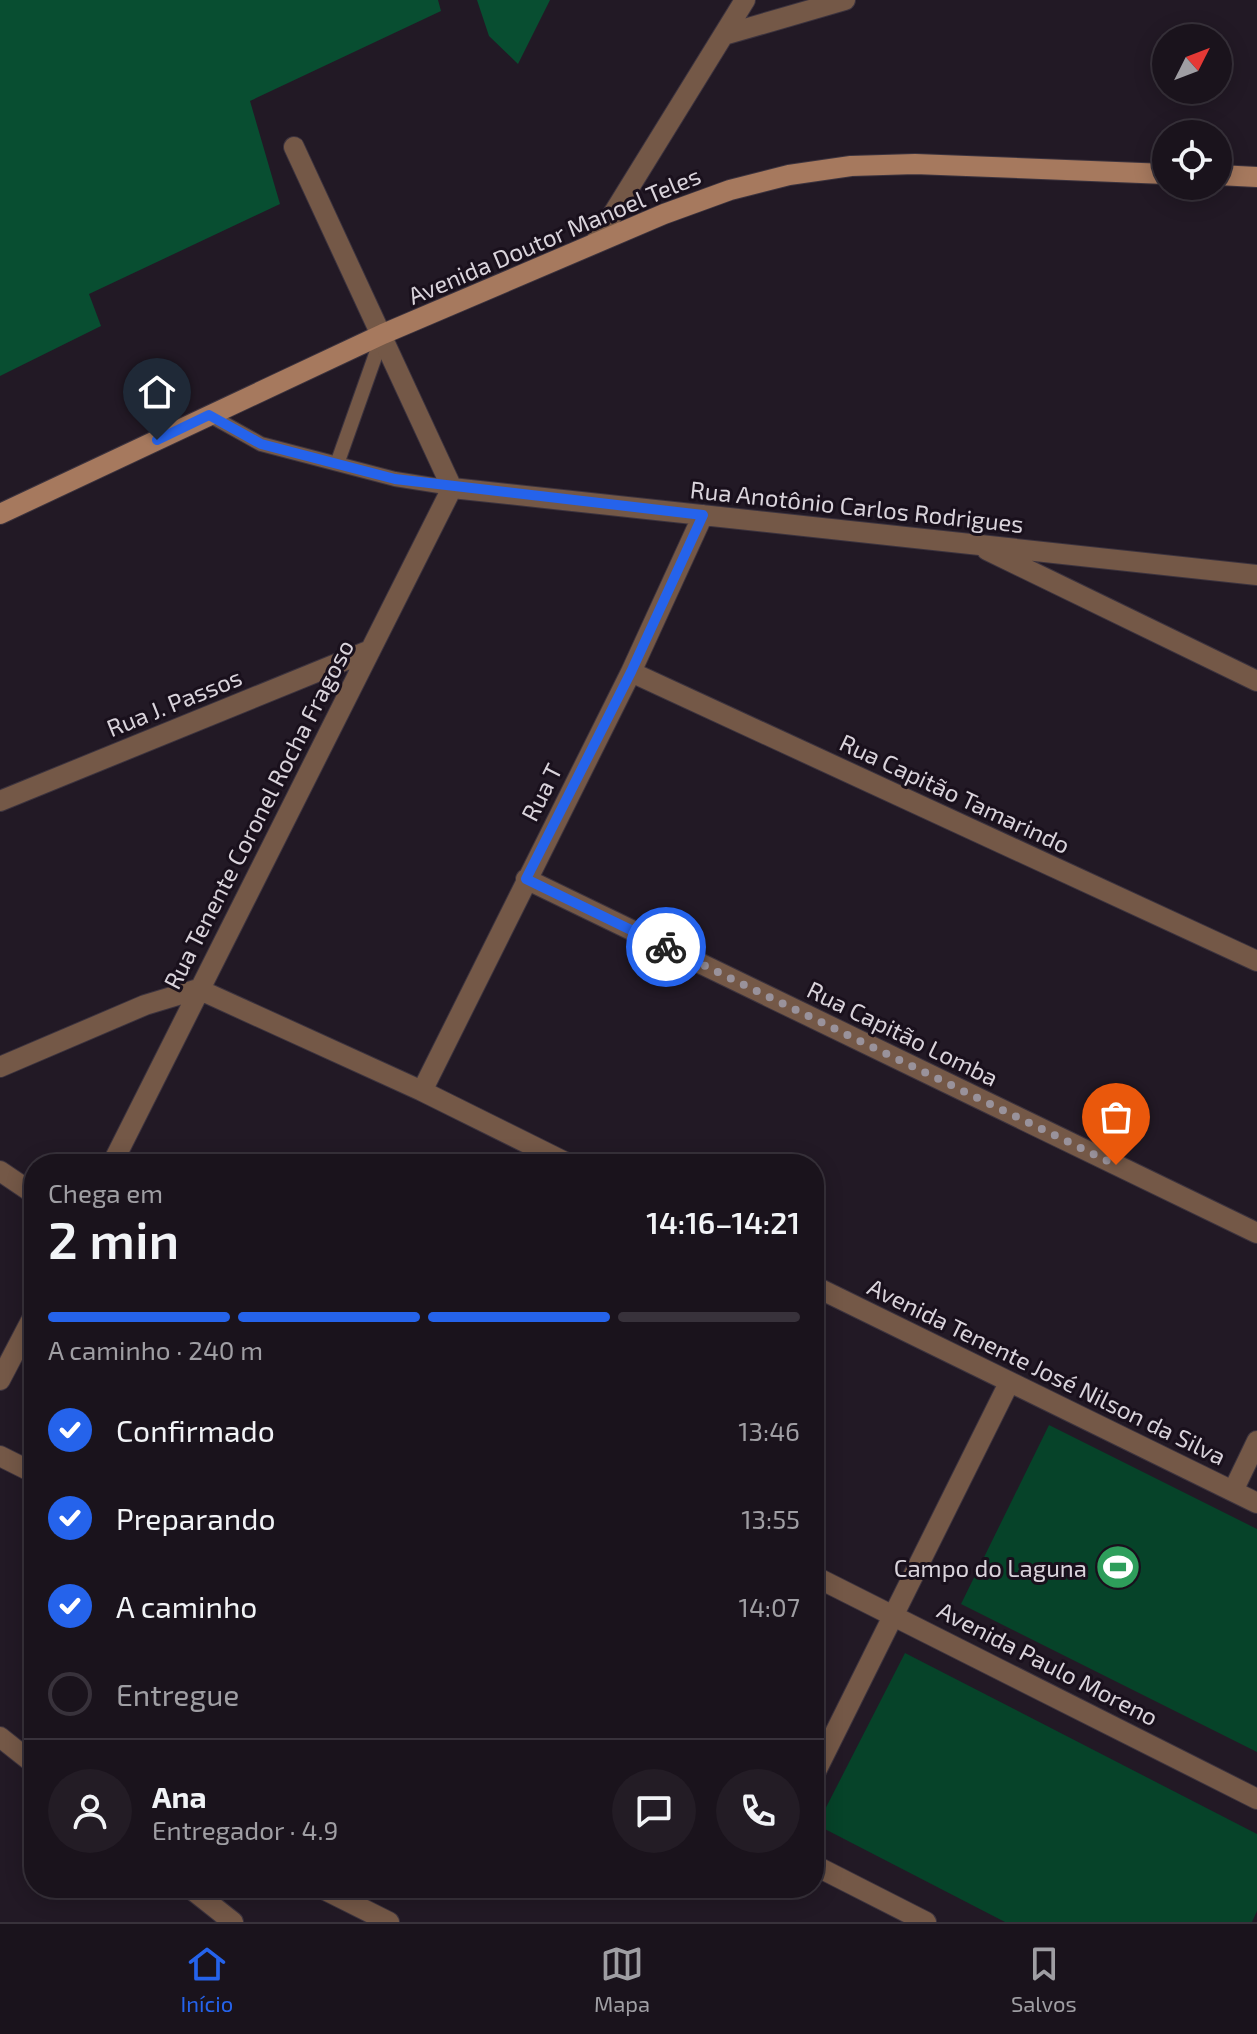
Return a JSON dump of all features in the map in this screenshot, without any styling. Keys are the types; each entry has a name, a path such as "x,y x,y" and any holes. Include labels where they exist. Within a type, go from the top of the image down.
{"main road":[{"name":"Avenida Doutor Manoel Teles","path":"0,514 383,334 595,243 730,190 789,175 851,166 915,164 1152,173"},
{"path":"1232,176 1257,177"}],"street":[{"path":"595,243 745,0"},
{"path":"724,35 845,0"},
{"path":"294,147 452,488"},
{"name":"Rua Anotônio Carlos Rodrigues","path":"452,488 1257,575"},
{"name":"Rua Tenente Coronel Rocha Fragoso","path":"117,1154 452,488"},
{"name":"Rua T","path":"422,1091 631,672 703,515"},
{"path":"975,544 1257,681"},
{"name":"Rua J. Passos","path":"0,801 368,651"},
{"name":"Rua Capitão Tamarindo","path":"631,672 1257,961"},
{"name":"Rua Capitão Lomba","path":"526,879 1257,1233"},
{"path":"0,1067 145,1005 198,989 422,1091 549,1154"},
{"path":"0,1171 24,1187"},
{"name":"Avenida Tenente José Nilson da Silva","path":"824,1291 1257,1503"},
{"path":"0,1380 24,1334"},
{"path":"824,1754 1009,1383"},
{"path":"1233,1491 1257,1441"},
{"path":"0,1456 24,1468"},
{"name":"Avenida Paulo Moreno","path":"824,1581 1257,1799"},
{"path":"0,1737 24,1756"},
{"path":"824,1870 926,1922"},
{"path":"203,1898 233,1922"},
{"path":"341,1898 389,1922"}],"lane":[{"path":"337,464 383,334"},
{"path":"209,415 261,444 337,464 452,488"}],"green space":[{"path":"0,0 438,0 441,11 250,101 280,204 89,294 101,326 0,376"},
{"path":"477,0 550,0 518,64 489,36"},
{"name":"Campo do Laguna","path":"1049,1425 1257,1529 1257,1752 961,1604"},
{"path":"905,1653 1257,1834 1257,1911 1252,1922 1005,1922 824,1829 824,1811"}],"way so far":[{"path":"666,947 1116,1165"}],"place":[{"name":"Campo do Laguna","path":"1118,1567"}],"route":[{"path":"157,440 209,415 261,444 395,479 703,515 631,672 526,879 666,947"}]}
